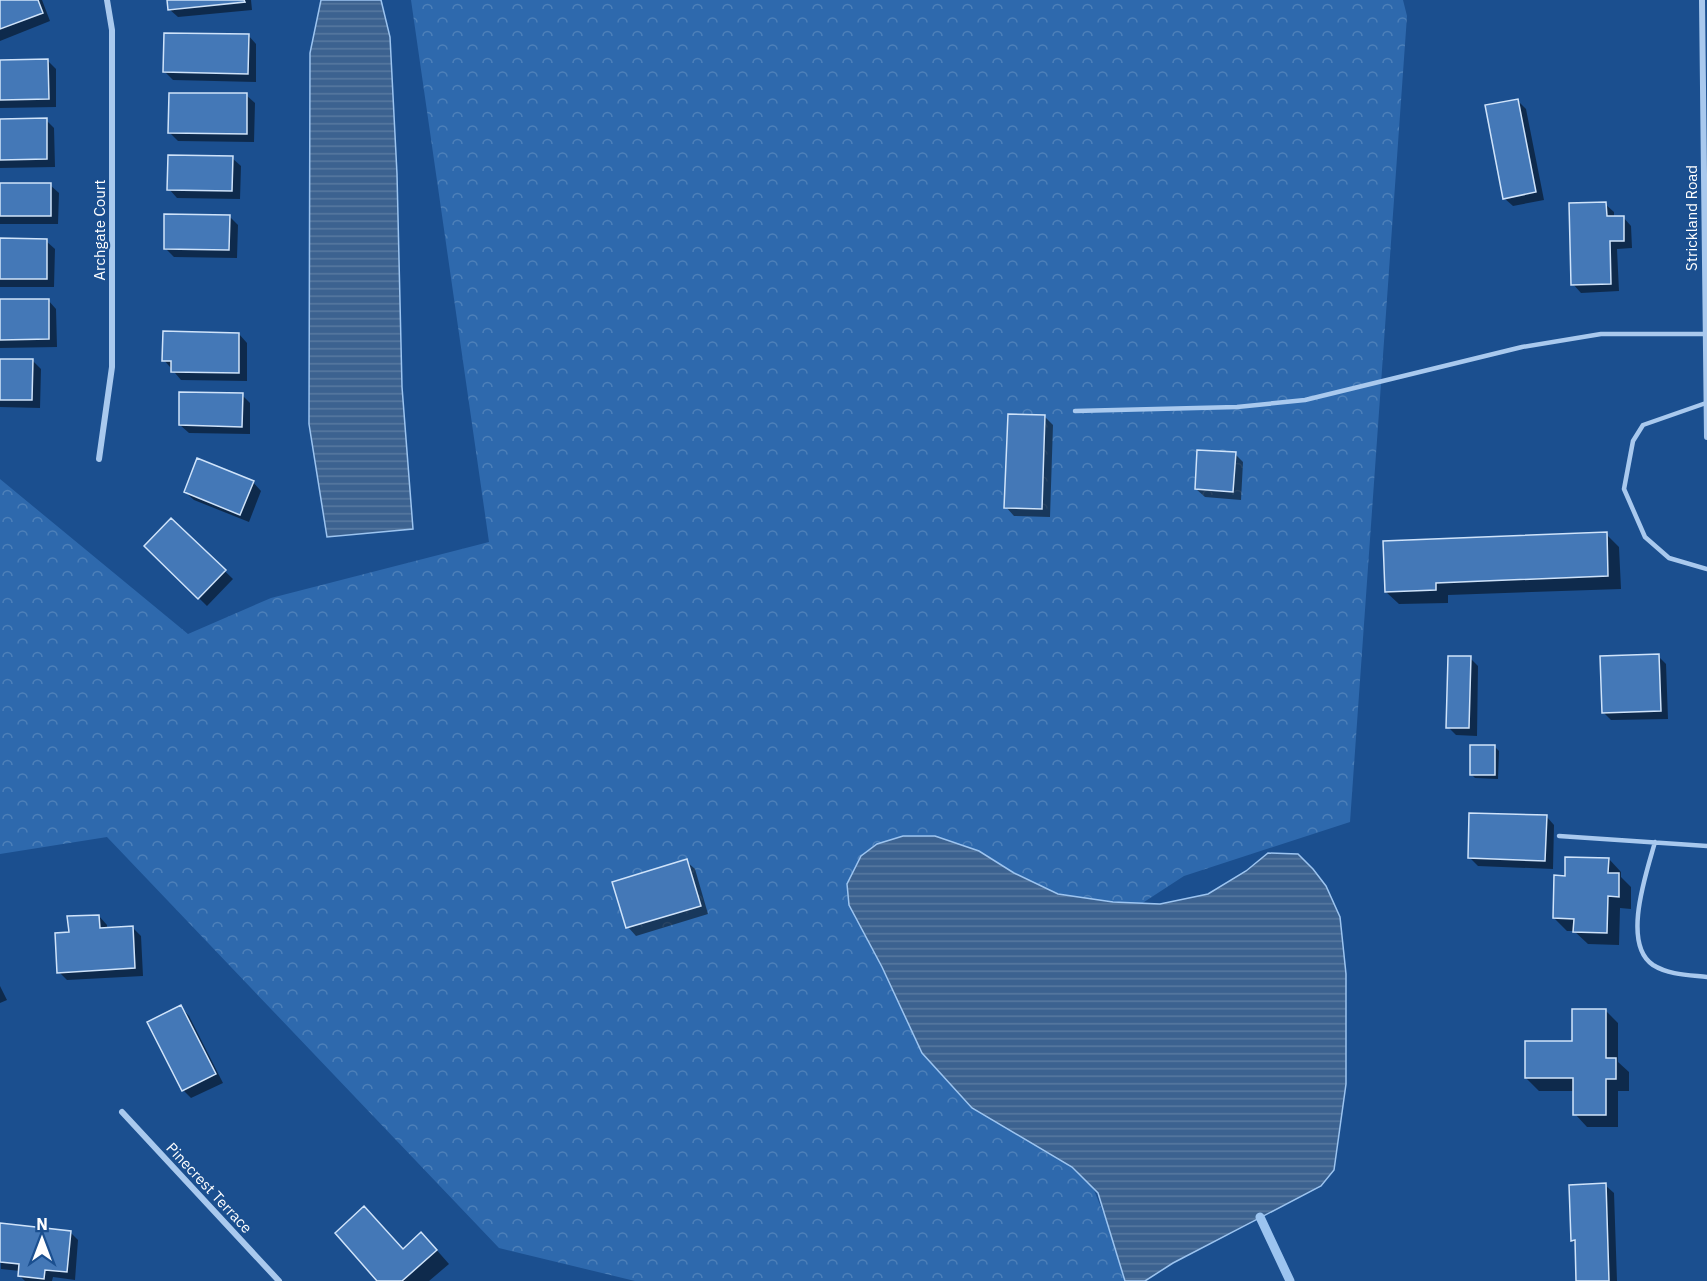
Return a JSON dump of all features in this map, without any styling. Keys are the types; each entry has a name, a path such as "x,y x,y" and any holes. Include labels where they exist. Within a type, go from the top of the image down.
{"street":[{"name":"Archgate Court","path":"99,459 112,367 112,30 107,0"},
{"name":"Strickland Road","path":"1702,0 1707,437"},
{"name":"Pinecrest Terrace","path":"122,1112 279,1281"}],"lane":[{"path":"1075,411 1237,407 1305,399 1522,347 1601,334 1705,334"},
{"path":"1706,403 1642,425 1633,441 1624,489 1645,537 1669,558 1707,569"},
{"path":"1559,836 1707,846"},
{"path":"1655,842 1640,904 1637,933 1642,952 1652,964 1669,972 1707,977"}],"green space":[{"path":"411,0 1403,0 1407,16 1350,822 1184,876 1058,958 1072,1136 1131,1281 635,1281 499,1248 107,837 0,854 0,479 188,634 271,598 489,542"}],"shaded area":[{"path":"321,0 381,0 390,37 397,174 402,387 413,529 327,537 309,424 310,53"},
{"path":"903,836 935,836 979,851 1014,873 1058,894 1113,902 1160,904 1208,894 1246,871 1268,853 1298,854 1326,886 1340,917 1346,974 1346,1084 1334,1170 1321,1186 1173,1263 1145,1281 1125,1281 1098,1193 1072,1167 972,1108 922,1053 882,967 849,905 847,884 861,856 877,844"}],"building":[{"path":"0,0 38,0 43,13 0,29"},
{"path":"167,0 244,0 245,2 168,10"},
{"path":"164,33 249,34 248,74 163,72"},
{"path":"48,59 49,99 0,100 0,60"},
{"path":"169,93 247,93 247,134 168,133"},
{"path":"1518,99 1536,192 1503,199 1485,105"},
{"path":"47,118 47,159 0,160 0,119"},
{"path":"168,155 233,156 232,191 167,190"},
{"path":"0,183 51,183 51,216 0,216"},
{"path":"1606,202 1607,216 1624,216 1624,241 1610,241 1611,284 1571,285 1569,203"},
{"path":"164,214 230,215 229,250 164,249"},
{"path":"0,238 47,239 47,279 0,279"},
{"path":"0,299 49,299 49,339 0,340"},
{"path":"163,331 239,333 239,373 171,372 171,361 162,361"},
{"path":"0,359 33,359 32,400 0,400"},
{"path":"179,392 243,393 242,427 179,425"},
{"path":"1008,414 1045,415 1042,509 1004,508"},
{"path":"1197,450 1236,452 1233,492 1195,489"},
{"path":"197,458 254,481 240,515 184,492"},
{"path":"171,518 226,570 198,599 144,546"},
{"path":"1607,532 1608,576 1436,583 1436,590 1385,592 1383,541"},
{"path":"1659,654 1661,711 1602,713 1600,656"},
{"path":"1448,656 1471,656 1469,728 1446,728"},
{"path":"1470,745 1495,745 1495,775 1470,775"},
{"path":"1469,813 1547,815 1545,861 1468,858"},
{"path":"1565,857 1609,858 1608,873 1619,873 1619,897 1608,896 1607,933 1573,932 1574,919 1553,918 1554,875 1565,876"},
{"path":"687,859 701,906 626,928 612,882"},
{"path":"99,915 100,928 133,926 135,968 57,973 55,933 69,932 67,916"},
{"path":"181,1005 216,1074 182,1091 147,1022"},
{"path":"1572,1009 1606,1009 1606,1058 1616,1058 1616,1079 1606,1079 1606,1115 1573,1115 1573,1078 1525,1078 1525,1041 1572,1041"},
{"path":"1606,1183 1609,1281 1576,1281 1575,1240 1571,1241 1569,1185"},
{"path":"364,1206 403,1249 421,1232 437,1250 402,1281 377,1281 335,1233"},
{"path":"0,1223 71,1231 67,1272 45,1270 44,1279 18,1276 19,1264 0,1262"}],"waterway":[{"path":"1260,1217 1290,1281"}]}
